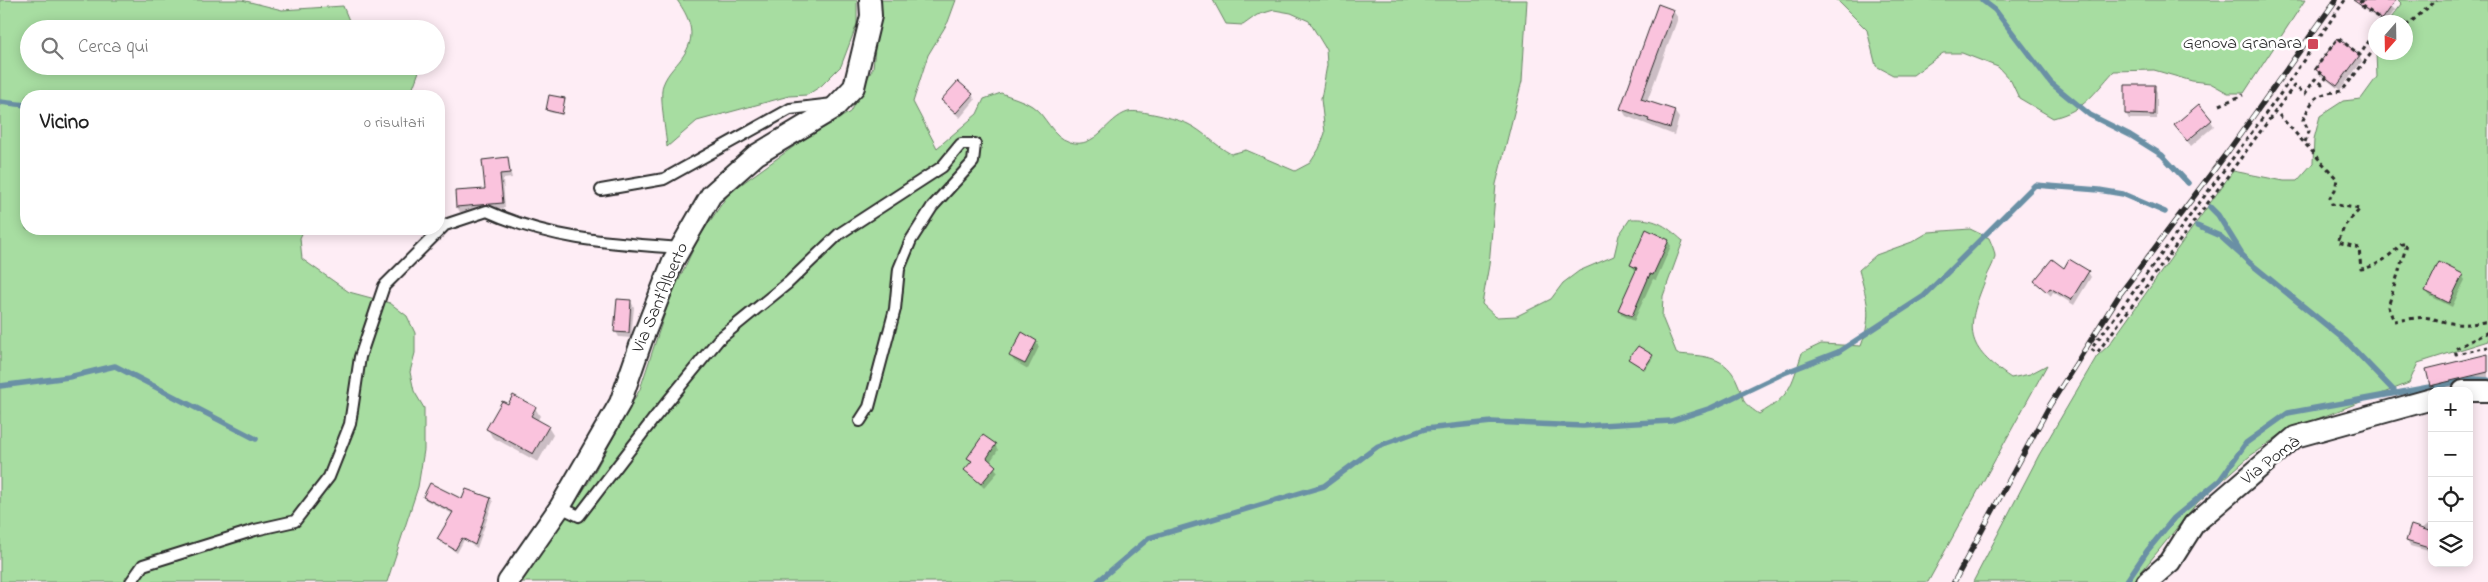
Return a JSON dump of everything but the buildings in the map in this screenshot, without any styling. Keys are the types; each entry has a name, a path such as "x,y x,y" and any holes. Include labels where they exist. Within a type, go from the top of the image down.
{"street":[{"name":"Via Sant'Alberto","path":"508,582 560,507 620,403 643,337 673,261 711,195 756,155 833,109 854,87 871,16 870,0"},
{"path":"2473,391 2488,391"},
{"name":"Via Pomà","path":"2147,582 2170,562 2194,524 2295,437 2428,400"}],"lane":[{"path":"601,190 664,179 790,109 839,103"},
{"path":"560,507 579,516 690,373 719,339 743,317 788,283 839,234 908,187 942,167 961,144 975,144 973,162 932,207 911,240 900,269 895,310 869,407 860,421"},
{"path":"445,225 487,211 518,225 588,241 681,248"},
{"path":"131,582 143,565 255,530 295,522 329,477 350,424 360,357 384,286 435,235"}],"path":[{"path":"2345,0 2281,93 2091,349 2098,353 2294,86 2305,94 2315,79 2322,84 2326,78 2315,69 2338,38 2360,54 2368,42"},
{"path":"2362,0 2359,4 2375,15"},
{"path":"2413,20 2437,0"},
{"path":"2362,51 2363,61"},
{"path":"2305,142 2309,131 2303,120 2311,102 2320,93 2342,91 2368,56"},
{"path":"2220,105 2244,95"},
{"path":"2279,115 2337,179 2335,190 2330,197 2332,204 2360,209 2345,224 2338,242 2359,248 2361,269 2372,267 2386,259 2402,244 2406,244 2388,307 2394,322 2433,318 2440,322 2458,325 2488,320"},
{"path":"2488,332 2455,349 2456,354 2488,347"}],"green space":[{"path":"0,0 242,0 282,10 343,6 349,20 20,20 20,75 418,75 412,90 20,90 20,235 301,235 302,259 349,292 390,303 407,316 415,333 415,353 410,372 414,391 424,408 424,450 418,487 387,582 0,582"},
{"path":"677,0 857,0 857,24 841,66 821,86 807,95 789,96 697,121 667,147 662,106 663,85 689,46 691,32 688,19"},
{"path":"880,0 956,0 948,22 928,55 913,102 937,148 977,114 984,99 1001,93 1032,106 1058,135 1070,142 1087,142 1114,120 1128,112 1149,113 1188,124 1231,154 1246,150 1295,171 1310,163 1319,149 1325,133 1321,99 1327,65 1326,49 1309,21 1291,13 1274,10 1257,15 1243,25 1226,24 1213,0 1527,0 1522,81 1496,184 1489,265 1482,304 1496,317 1517,316 1551,299 1563,283 1579,271 1614,256 1619,235 1630,219 1659,223 1683,241 1663,296 1662,317 1677,354 1696,355 1721,362 1733,374 1746,404 1759,414 1778,402 1784,395 1792,382 1802,353 1821,344 1861,346 1867,325 1868,308 1859,270 1876,255 1912,242 1929,232 1970,229 1989,238 1995,256 1974,312 1972,325 1977,347 1985,357 2011,378 2030,374 2047,365 1928,582 521,582 589,482 640,389 669,301 698,239 729,193 800,142 850,112 873,68"},
{"path":"1837,0 2305,0 2244,93 2228,93 2210,83 2192,81 2154,70 2114,71 2081,106 2064,115 2053,118 2019,98 2011,81 1998,67 1962,53 1943,53 1913,75 1893,75 1876,66 1867,30"},
{"path":"2398,0 2488,0 2488,341 2418,363 2409,383 2284,432 2250,456 2197,503 2133,582 1973,582 2039,455 2097,356 2109,345 2233,171 2284,181 2297,181 2313,163 2314,139 2320,116 2343,101 2361,99 2377,77 2376,60 2413,60 2413,15 2393,15 2402,4"}],"waterway":[{"path":"1982,0 1995,10 2051,83 2090,115 2130,135 2162,155 2188,183"},
{"path":"0,102 20,104"},
{"path":"1097,582 1149,538 1324,486 1378,446 1425,429 1492,422 1583,426 1671,421 1711,408 1784,373 1838,352 1924,296 2035,185 2099,190 2123,194 2165,212"},
{"path":"2210,207 2218,215 2241,252"},
{"path":"2197,226 2220,236 2250,263 2346,341 2396,393"},
{"path":"0,386 69,377 115,366 256,439"},
{"path":"2126,582 2147,551 2174,518 2220,480 2246,443 2288,413 2473,379 2488,380"}],"railway":[{"path":"1954,582 2050,405 2120,294 2229,150 2336,0"}],"place":[{"name":"Genova Granara","path":"2313,44"}]}
